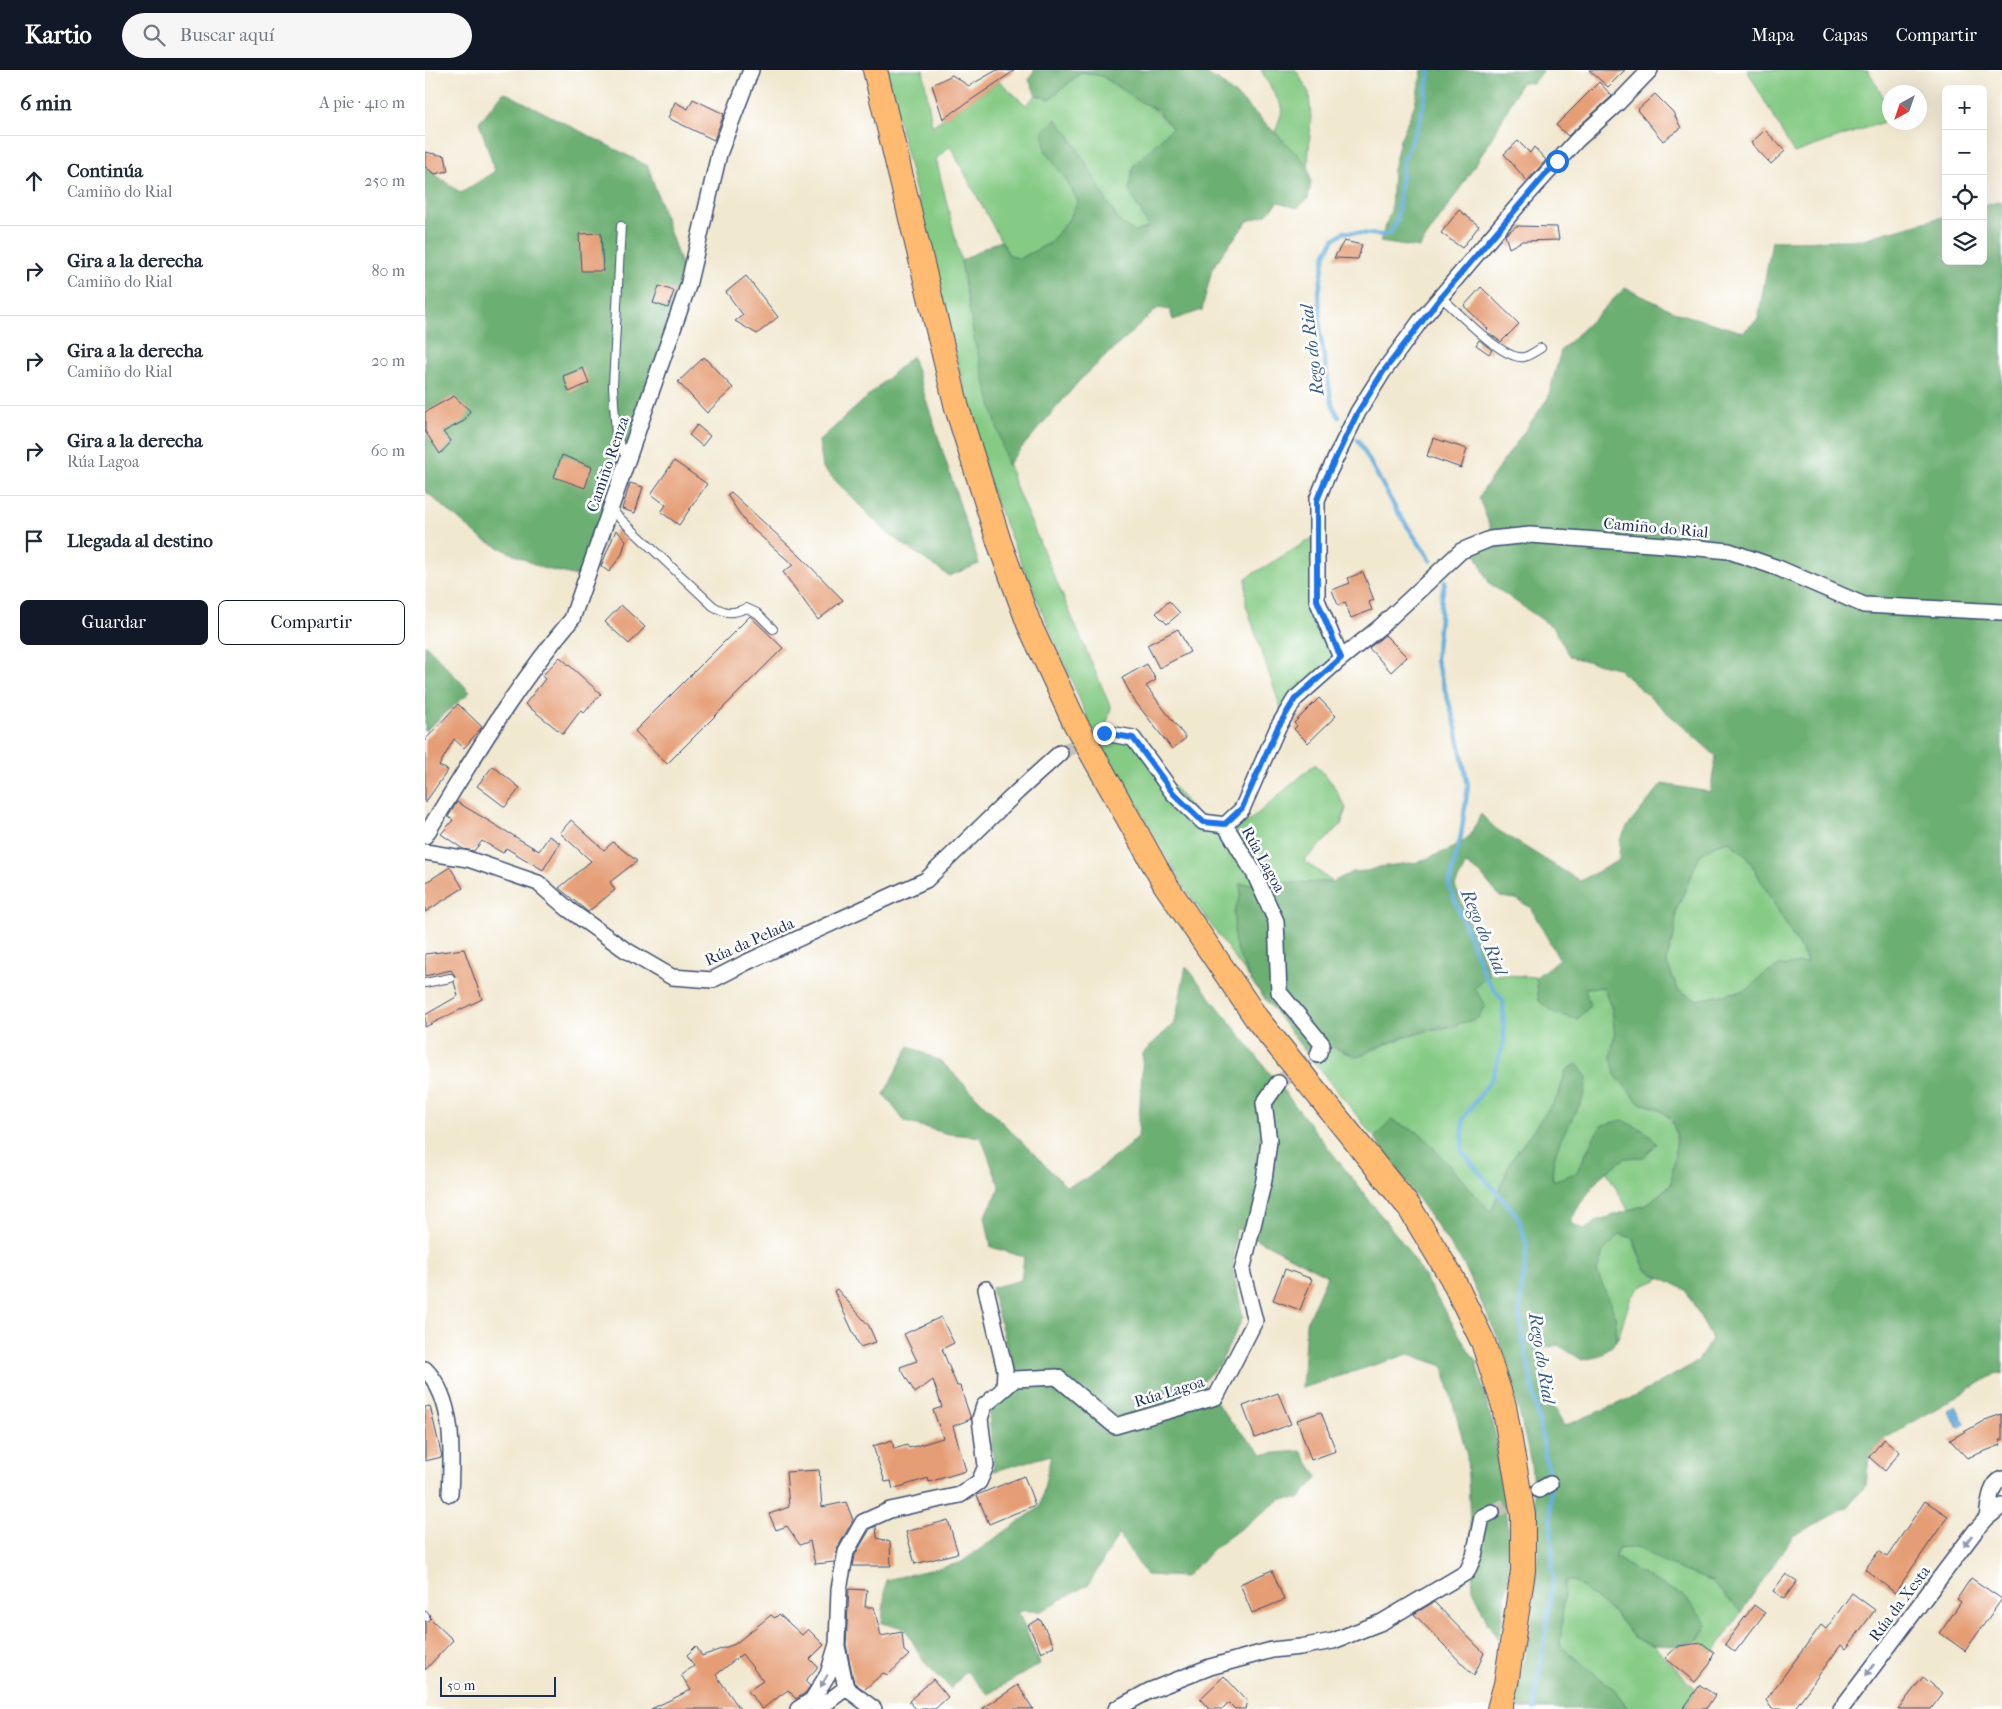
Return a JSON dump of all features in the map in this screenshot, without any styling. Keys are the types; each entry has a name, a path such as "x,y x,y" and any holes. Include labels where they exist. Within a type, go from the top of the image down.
{"main road":[{"path":"875,70 924,265 957,408 999,542 1026,615 1075,723 1165,884 1257,1019 1409,1207 1452,1278 1483,1342 1504,1406 1523,1515 1523,1571 1506,1684 1499,1709"}],"street":[{"name":"Camiño Renza","path":"425,836 500,716 550,644 572,619 688,286 719,154 751,70"},
{"path":"1341,658 1317,600 1317,500 1358,412 1383,372 1441,297 1557,161 1650,70"},
{"name":"Camiño do Rial","path":"1225,824 1242,808 1278,727 1295,699 1341,658 1380,627 1461,551 1490,539 1530,535 1729,551 1778,568 1864,605 2002,612"},
{"name":"Rúa Lagoa","path":"1104,733 1133,738 1173,793 1203,822 1225,824 1254,873 1276,921 1279,992 1322,1044 1318,1055"},
{"name":"Rúa da Pelada","path":"425,852 468,859 537,883 568,909 624,949 672,977 712,980 747,962 927,880 1060,753"},
{"name":"Rúa Lagoa","path":"799,1709 811,1700 828,1674 837,1644 839,1589 846,1552 863,1522 890,1510 960,1495 979,1482 986,1466 980,1419 984,1406 1015,1379 1057,1377 1115,1426 1216,1397 1255,1321 1242,1271 1264,1180 1269,1141 1264,1103 1278,1083"},
{"path":"986,1289 1005,1370 1004,1389"},
{"path":"425,1369 435,1378 449,1419 452,1464 449,1494"},
{"name":"Rúa da Xesta","path":"1987,1518 1992,1490 1998,1481 2002,1479"},
{"name":"Rúa da Xesta","path":"1841,1709 1987,1518 2002,1506"},
{"path":"1116,1709 1149,1691 1210,1667 1272,1650 1333,1641 1382,1622 1467,1572 1474,1556 1482,1517 1492,1512"},
{"path":"837,1644 846,1688 875,1709"},
{"path":"818,1709 846,1688"}],"lane":[{"path":"621,226 613,386 617,436 627,459"},
{"path":"1441,297 1494,345 1509,354 1524,357 1541,348"},
{"path":"610,509 713,606 724,613 735,613 747,608 757,614 773,629"},
{"path":"425,983 450,978"}],"green space":[{"path":"886,70 923,70 932,126 999,81 1026,105 1036,95 1050,98 1082,72 1102,76 1120,89 1141,95 1172,128 1133,166 1129,190 1149,227 1135,232 1119,222 1070,136 1067,181 1078,202 1069,219 1050,243 1019,259 1008,254 950,146 936,159 961,261 975,343 1014,483 1111,708 1104,733 1133,738 1203,822 1225,825 1247,823 1315,764 1332,783 1346,808 1341,825 1304,861 1333,882 1240,884 1241,894 1234,912 1241,960 1252,982 1186,890 1090,724 995,500 973,425"},
{"path":"1034,70 1199,70 1218,80 1247,105 1308,165 1311,183 1308,199 1297,208 1279,202 1265,215 1248,221 1212,269 1202,310 1173,320 1170,310 1158,308 1080,380 1007,465 975,343 961,261 986,247 1002,241 1008,254 1019,259 1050,243 1069,219 1078,201 1067,181 1045,150 1043,132 1056,119 1070,136 1119,222 1135,232 1149,227 1129,190 1133,166 1172,128 1157,110 1139,101 1102,76 1082,72 1050,99 1036,95 1029,80"},
{"path":"1261,70 1296,70 1309,93 1311,118 1308,165 1275,132 1283,109"},
{"path":"1422,70 1543,70 1533,83 1521,82 1487,146 1419,248 1380,242 1391,210 1393,170 1400,140 1415,104"},
{"path":"1747,70 1868,70 1882,95 1882,122 1794,153"},
{"path":"504,92 648,166 688,286 586,578 542,568 482,539 425,491 425,167 461,193 495,171 479,122"},
{"path":"2002,201 2002,1374 1997,1373 1884,1439 1869,1457 1866,1485 1849,1506 1793,1536 1741,1612 1711,1581 1666,1564 1638,1547 1618,1549 1615,1557 1685,1597 1707,1624 1698,1641 1678,1646 1653,1645 1635,1639 1615,1614 1574,1581 1565,1581 1560,1646 1615,1690 1628,1709 1514,1709 1531,1629 1539,1544 1531,1464 1520,1415 1499,1340 1464,1265 1375,1138 1391,1120 1421,1134 1491,1212 1510,1162 1560,1093 1566,1070 1577,1064 1587,1077 1584,1095 1557,1149 1554,1159 1553,1181 1576,1173 1602,1125 1623,1120 1646,1132 1657,1144 1644,1157 1625,1158 1601,1176 1580,1204 1570,1222 1584,1230 1599,1220 1646,1205 1671,1185 1677,1136 1672,1119 1656,1107 1639,1103 1615,1075 1611,1056 1615,1036 1612,1009 1603,987 1585,988 1590,1006 1578,1019 1556,1014 1539,1001 1536,977 1559,959 1530,907 1516,899 1500,897 1480,873 1466,864 1455,886 1490,974 1474,988 1485,1005 1478,1018 1403,1037 1358,1057 1332,1046 1308,1055 1252,982 1234,941 1234,912 1241,894 1240,884 1333,882 1352,872 1418,862 1451,849 1470,836 1481,814 1496,829 1580,881 1619,860 1620,840 1627,827 1662,784 1710,792 1716,756 1617,668 1570,657 1554,628 1489,583 1472,546 1491,529 1479,498 1548,398 1561,350 1625,288 1678,313 1743,332 1758,319 1772,241 1859,240 1942,217 1942,265 1987,265 1987,205","holes":["1729,841 1748,858 1808,962 1780,966 1761,976 1747,990 1697,1000 1678,990 1666,961 1675,932 1676,911 1700,855 1715,845","1620,1234 1633,1238 1645,1269 1686,1290 1712,1339 1697,1362 1634,1397 1564,1426 1554,1407 1548,1389 1540,1349 1558,1345 1582,1360 1601,1356 1617,1341 1615,1315 1597,1272 1603,1252"]},
{"path":"912,356 979,564 949,576 887,533 823,468 819,441"},
{"path":"1316,536 1317,600 1341,658 1284,718 1246,605 1246,578"},
{"path":"425,644 470,692 425,731"},
{"path":"1729,841 1748,858 1808,963 1761,976 1747,990 1697,1000 1678,990 1666,961 1675,932 1676,911 1700,855 1715,845"},
{"path":"1186,966 1405,1246 1476,1362 1500,1453 1508,1535 1508,1581 1498,1639 1487,1622 1473,1588 1467,1456 1443,1366 1409,1354 1302,1388 1306,1323 1327,1276 1236,1228 1233,1271 1243,1317 1220,1364 1202,1382 1231,1422 1263,1454 1301,1451 1318,1477 1299,1499 1281,1499 1218,1545 1185,1577 1146,1575 1119,1534 1089,1584 1041,1611 1018,1611 1040,1664 988,1694 966,1671 951,1689 924,1662 905,1628 882,1623 886,1580 960,1563 1040,1507 1051,1455 994,1471 989,1414 1015,1379 991,1288 1021,1280 1024,1257 991,1247 985,1216 1000,1188 981,1137 949,1134 905,1122 884,1094 909,1046 942,1062 1066,1186 1088,1178 1138,1138 1143,1053 1175,1022"},
{"path":"1490,974 1536,977 1539,1001 1585,988 1603,987 1614,1021 1611,1056 1639,1103 1655,1108 1666,1115 1676,1133 1671,1184 1646,1205 1628,1210 1607,1172 1625,1158 1644,1156 1592,1140 1576,1174 1553,1181 1554,1159 1557,1148 1583,1099 1566,1070 1558,1096 1510,1162 1491,1213 1421,1134 1391,1120 1375,1138 1308,1055 1322,1044 1358,1057 1406,1037 1457,1026 1474,988"},
{"path":"1620,1234 1632,1238 1645,1269 1661,1278 1640,1287 1631,1297 1617,1341 1615,1315 1597,1272 1603,1252"},
{"path":"1638,1547 1666,1564 1711,1581 1741,1612 1714,1652 1698,1641 1707,1624 1615,1556 1618,1549"},
{"path":"1565,1581 1574,1581 1615,1614 1635,1639 1653,1645 1696,1689 1683,1709 1628,1709 1615,1690 1560,1646"}],"water":[{"path":"1956,1406 1965,1424 1958,1428 1948,1410"}],"building":[{"path":"997,70 1014,71 943,119 932,85 952,75 969,86"},
{"path":"1589,70 1625,70 1608,87"},
{"path":"1599,82 1612,96 1568,136 1556,125"},
{"path":"1655,94 1673,112 1681,128 1663,141 1637,110"},
{"path":"693,99 724,114 714,140 668,118 675,102 688,109"},
{"path":"1765,130 1785,151 1771,164 1751,143"},
{"path":"1518,141 1530,153 1534,147 1546,160 1527,181 1504,154"},
{"path":"425,152 445,156 448,171 435,174 425,167"},
{"path":"1459,210 1479,226 1462,248 1441,233"},
{"path":"1516,226 1557,227 1559,240 1522,241 1509,248 1505,235"},
{"path":"601,233 603,271 581,271 579,234"},
{"path":"1344,241 1362,245 1358,259 1334,258"},
{"path":"746,276 778,317 757,334 735,321 743,315 726,292"},
{"path":"659,286 674,291 668,308 653,303"},
{"path":"1481,287 1519,324 1501,342 1486,331 1488,329 1464,306"},
{"path":"1479,340 1492,350 1489,354 1476,345"},
{"path":"704,357 733,388 707,413 678,382"},
{"path":"583,368 589,383 569,392 563,376"},
{"path":"454,396 470,411 464,421 443,432 451,442 440,454 425,431 425,412"},
{"path":"697,425 710,436 702,446 689,435"},
{"path":"1433,438 1467,449 1461,468 1427,456"},
{"path":"562,455 592,467 585,488 554,477"},
{"path":"674,461 707,484 679,525 661,512 666,505 651,494"},
{"path":"630,483 643,487 635,513 622,509"},
{"path":"731,492 801,557 843,600 818,620 783,572 793,565 746,523 727,495"},
{"path":"616,530 626,540 622,554 609,572 601,566"},
{"path":"1363,572 1374,600 1369,602 1372,610 1351,618 1345,602 1338,605 1332,590 1350,583 1348,578"},
{"path":"1169,601 1180,613 1167,624 1156,613"},
{"path":"621,605 645,627 629,644 605,622"},
{"path":"750,616 783,648 667,764 635,731"},
{"path":"1178,629 1190,652 1159,668 1147,645"},
{"path":"1385,635 1407,657 1391,672 1369,648"},
{"path":"560,657 601,694 584,713 581,710 563,734 525,704 545,679 542,676"},
{"path":"1147,664 1156,680 1146,686 1186,738 1172,749 1134,700 1122,678"},
{"path":"1319,698 1336,716 1308,743 1294,729 1297,726 1294,723"},
{"path":"458,704 482,727 464,748 454,739 439,766 448,770 425,803 425,740"},
{"path":"493,766 520,788 505,807 477,786"},
{"path":"457,802 539,851 549,836 560,843 543,870 506,848 503,853 482,841 474,851 463,849 441,834 453,820 448,817"},
{"path":"571,820 604,850 613,842 637,861 610,882 615,890 588,912 559,888 591,861 560,833"},
{"path":"450,867 463,888 425,912 425,883"},
{"path":"464,949 482,999 425,1027 425,1015 458,996 454,982 455,976 451,970 425,976 425,954"},
{"path":"1285,1269 1312,1279 1300,1310 1273,1300"},
{"path":"837,1289 869,1326 876,1342 860,1347 834,1291"},
{"path":"941,1317 954,1343 942,1349 957,1386 960,1386 971,1419 953,1426 966,1471 929,1482 928,1478 893,1489 891,1481 885,1482 873,1446 892,1440 894,1449 907,1445 909,1448 943,1438 933,1410 942,1407 933,1380 915,1393 900,1367 917,1361 904,1334"},
{"path":"1278,1393 1291,1424 1255,1438 1243,1406"},
{"path":"430,1406 442,1457 425,1461 425,1407"},
{"path":"1321,1412 1336,1451 1311,1460 1297,1420"},
{"path":"2002,1414 2002,1440 1999,1440 2001,1445 1967,1458 1950,1440 1985,1420"},
{"path":"1884,1439 1900,1452 1885,1471 1869,1457"},
{"path":"819,1470 822,1507 846,1502 853,1520 838,1547 835,1562 815,1564 810,1541 800,1545 787,1526 776,1530 769,1514 789,1507 786,1472"},
{"path":"1024,1476 1035,1505 989,1524 977,1495"},
{"path":"1925,1501 1948,1516 1895,1593 1865,1569 1879,1551 1887,1557"},
{"path":"948,1520 958,1553 915,1564 906,1532"},
{"path":"876,1526 877,1538 890,1542 891,1566 853,1566 855,1555 870,1529"},
{"path":"1272,1570 1284,1600 1252,1613 1240,1584"},
{"path":"1786,1574 1797,1581 1784,1599 1773,1591"},
{"path":"1971,1578 2002,1599 1965,1651 1940,1633 1961,1602 1957,1599"},
{"path":"849,1589 867,1590 865,1607 874,1607 881,1636 902,1632 904,1651 909,1655 888,1675 883,1673 864,1690 854,1683 846,1645"},
{"path":"1852,1593 1875,1610 1846,1649 1841,1645 1794,1709 1772,1709 1766,1700 1821,1625 1826,1629"},
{"path":"1434,1602 1484,1653 1474,1676 1414,1614"},
{"path":"1754,1605 1765,1613 1735,1652 1725,1644"},
{"path":"779,1614 802,1635 808,1629 824,1645 810,1659 818,1667 805,1681 810,1686 805,1693 796,1699 788,1690 762,1709 748,1691 763,1681 742,1654 716,1675 740,1709 651,1709 691,1690 681,1675 694,1666 687,1655 696,1646 702,1656 735,1644 771,1615 775,1618"},
{"path":"430,1618 453,1640 425,1670 425,1623"},
{"path":"1040,1619 1054,1646 1041,1652 1028,1625"},
{"path":"1702,1643 1714,1652 1710,1664 1695,1682 1665,1658 1678,1646"},
{"path":"1224,1676 1247,1701 1245,1709 1235,1709 1229,1703 1223,1709 1209,1709 1200,1699"},
{"path":"1923,1677 1943,1693 1931,1709 1898,1709"},
{"path":"933,1679 948,1697 935,1709 916,1709 909,1701"},
{"path":"1018,1685 1033,1709 982,1709"},
{"path":"1700,1685 1715,1695 1706,1709 1683,1709"}],"waterway":[{"name":"Rego do Rial","path":"1339,417 1332,404 1320,333 1319,292 1325,255 1334,239 1344,232 1383,235 1390,233 1397,221 1403,161 1420,120 1430,70"},
{"name":"Rego do Rial","path":"1358,440 1397,511 1431,561"},
{"name":"Rego do Rial","path":"1445,581 1436,660 1455,723 1468,786 1461,835 1449,886 1487,980 1503,1001 1504,1040 1493,1077 1463,1119 1462,1152 1519,1218 1527,1246 1519,1316 1550,1481"},
{"name":"Rego do Rial","path":"1534,1709 1553,1582 1550,1489"}],"tunnel":[{"path":"1060,753 1104,733"},
{"path":"1278,1083 1318,1055"},
{"path":"1492,1512 1527,1496"}],"route":[{"path":"1104,733 1133,738 1173,793 1203,822 1225,824 1242,808 1278,727 1295,699 1341,658 1317,600 1317,500 1358,412 1383,372 1421,320 1557,161"}]}
